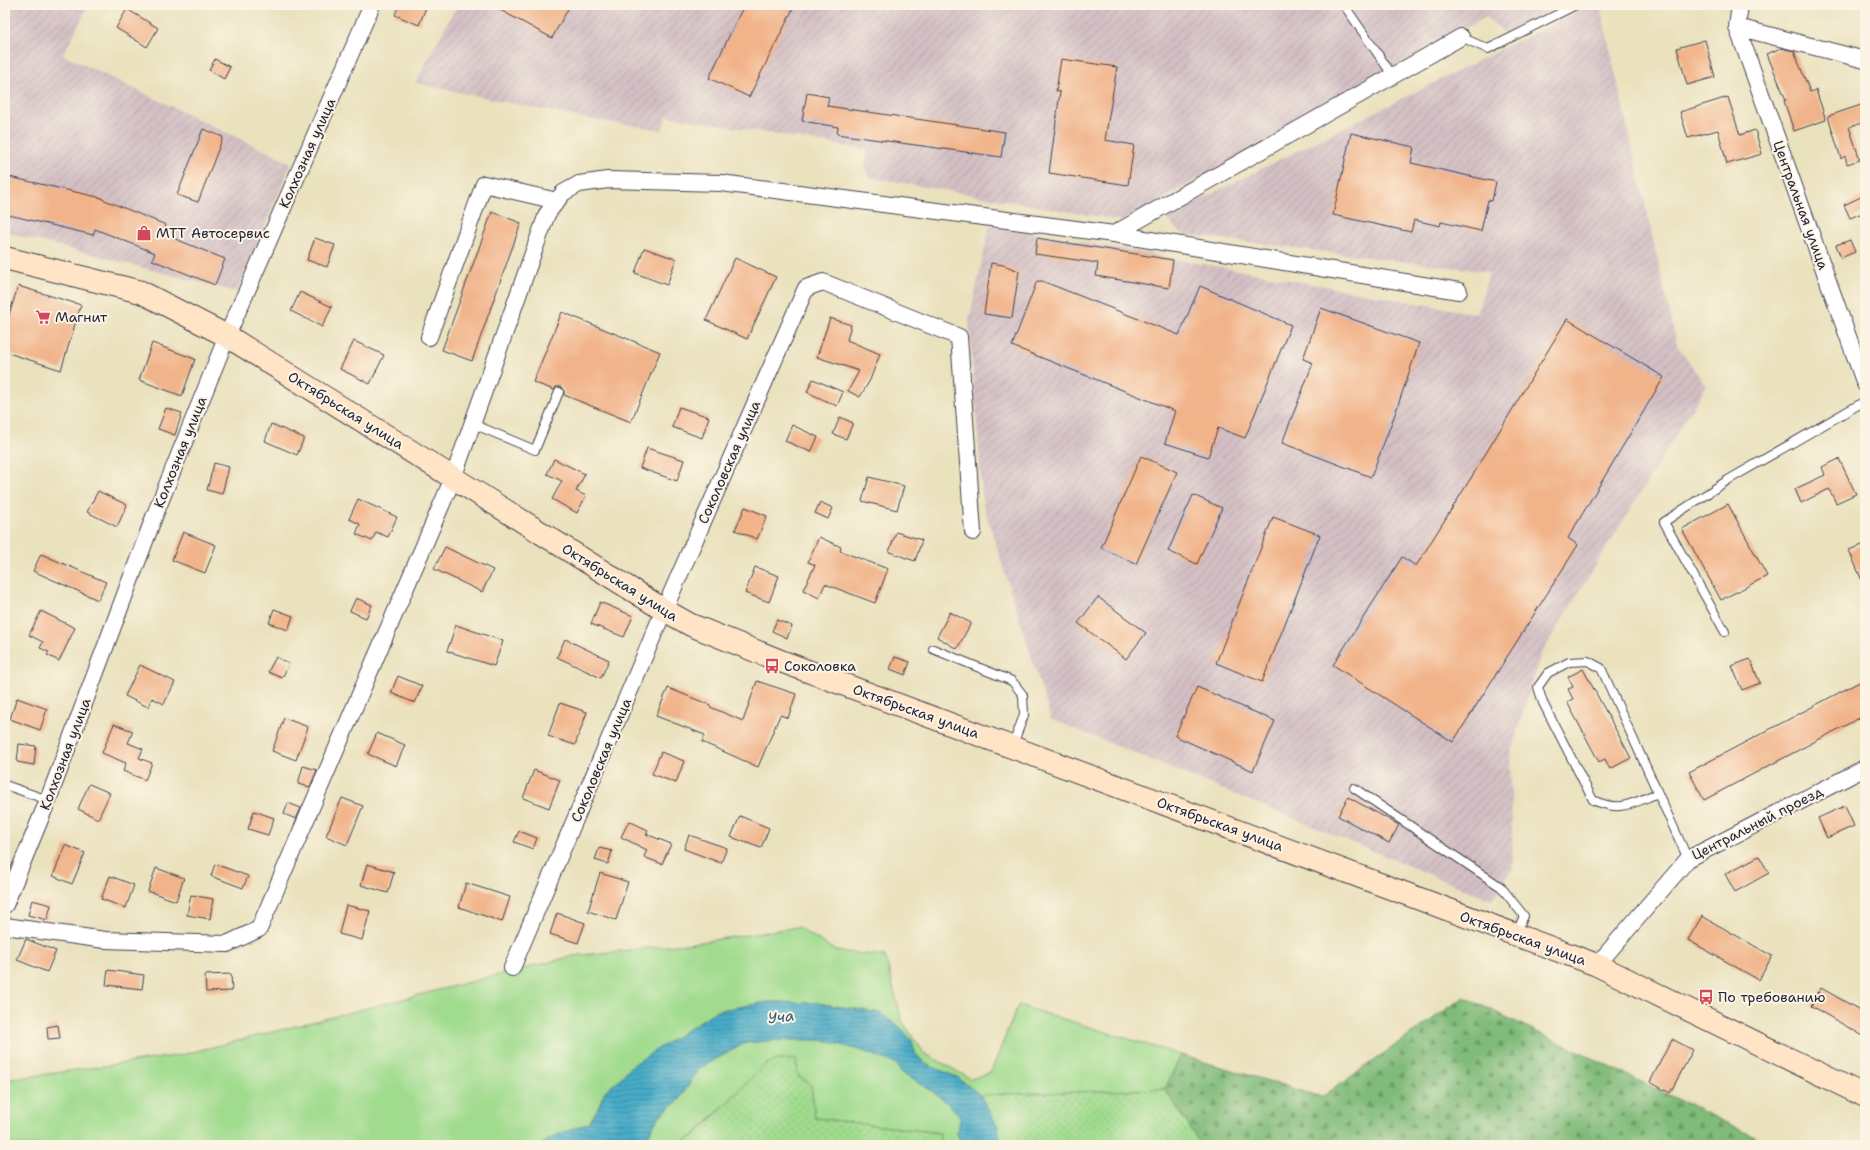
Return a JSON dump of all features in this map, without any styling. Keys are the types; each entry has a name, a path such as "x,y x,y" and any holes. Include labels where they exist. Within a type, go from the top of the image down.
{"street":[{"name":"Колхозная улица","path":"5,905 48,800 154,517 227,336 372,5"},
{"path":"1740,5 1737,27 1865,60"},
{"name":"Центральная улица","path":"1737,27 1865,384"},
{"path":"1114,234 1462,37"},
{"path":"5,926 105,940 227,944 259,929 453,478 547,214 563,193 579,184 608,180 721,183 1114,234 1459,290"},
{"path":"429,337 484,184 557,201"},
{"name":"Октябрьская улица","path":"5,258 141,292 227,336 664,610 691,625 770,657 1597,965 1865,1096"},
{"name":"Соколовская улица","path":"512,968 664,610 806,288 823,282 959,337 973,532"},
{"name":"Центральный проезд","path":"1597,965 1688,859 1865,768"}],"lane":[{"path":"1344,5 1393,76"},
{"path":"1462,37 1488,49 1576,5"},
{"path":"473,424 535,450 559,392"},
{"path":"1726,632 1664,522 1728,480 1865,401"},
{"path":"933,649 1012,681 1023,695 1024,715 1012,747"},
{"path":"1658,793 1628,806 1606,806 1594,800 1543,703 1538,687 1548,673 1569,662 1588,661 1601,668 1658,793 1688,859"},
{"path":"5,785 48,800"},
{"path":"1354,788 1500,887 1524,916 1515,934"}],"shaded area":[{"path":"5,5 89,5 63,55 291,163 237,292 5,232"},
{"path":"457,5 1562,5 1507,35 1486,17 1123,221 869,177 865,167 868,150 667,116 662,130 587,119 415,83"},
{"path":"1590,5 1600,5 1677,345 1706,386 1541,654 1510,754 1513,867 1492,900 1051,719 983,504 969,320 990,225 1477,314 1489,272 1181,234 1165,217"}],"green space":[{"path":"798,927 836,951 885,956 902,1021 924,1053 971,1079 991,1072 1018,1005 1181,1055 1165,1089 980,1095 957,1077 925,1064 915,1053 912,1041 880,1013 817,1003 768,1002 716,1011 630,1067 619,1080 605,1091 598,1108 589,1123 559,1134 540,1145 5,1145 5,1080 181,1055 573,956 694,943"},
{"path":"1464,997 1773,1145 1201,1145 1165,1089 1181,1055 1322,1097"},
{"path":"782,1040 824,1040 863,1051 897,1064 901,1072 929,1089 946,1102 961,1117 957,1133 962,1145 939,1145 940,1133 815,1118 811,1085 798,1076 796,1059 766,1064 692,1137 675,1145 641,1145 648,1140 651,1129 661,1114 679,1100 698,1069 745,1043"},
{"path":"796,1059 798,1076 811,1085 815,1118 940,1133 939,1145 675,1145 693,1137 766,1064 778,1060"},
{"path":"1165,1089 1201,1145 1001,1145 998,1127 980,1095"}],"water":[{"name":"Уча","path":"768,1002 817,1003 880,1013 902,1029 912,1041 915,1053 925,1064 957,1077 980,1095 998,1127 1001,1145 962,1145 957,1133 961,1117 946,1102 929,1089 901,1072 897,1064 863,1051 824,1040 782,1040 745,1043 698,1069 679,1100 661,1114 651,1129 648,1140 641,1145 540,1145 559,1134 589,1123 598,1108 605,1091 619,1080 630,1067 716,1011"}],"building":[{"path":"399,5 427,5 419,25 395,15"},
{"path":"491,5 560,5 568,9 552,38"},
{"path":"744,5 795,5 749,97 709,78"},
{"path":"127,9 158,28 147,47 116,28"},
{"path":"1705,40 1715,77 1687,85 1677,48"},
{"path":"1781,48 1794,51 1810,92 1816,90 1826,120 1794,131 1784,101 1786,100 1767,54"},
{"path":"215,59 230,67 224,79 209,70"},
{"path":"1061,59 1117,67 1105,140 1134,145 1128,185 1049,173 1060,92 1056,91"},
{"path":"807,93 829,97 827,106 1005,132 1001,157 837,134 838,127 802,121"},
{"path":"1728,97 1740,135 1755,130 1762,154 1727,164 1718,130 1688,138 1680,112"},
{"path":"1861,105 1865,122 1849,127 1860,160 1847,164 1845,156 1841,159 1828,116"},
{"path":"203,129 223,137 198,202 177,195"},
{"path":"1351,133 1414,147 1411,163 1496,182 1492,201 1488,200 1481,231 1441,222 1440,226 1414,220 1411,232 1333,215"},
{"path":"5,176 102,198 166,225 163,234 225,259 215,285 152,260 155,253 95,229 93,235 5,214"},
{"path":"1865,195 1865,212 1850,218 1844,205"},
{"path":"492,212 521,223 472,361 442,350"},
{"path":"315,238 335,245 327,267 307,260"},
{"path":"1037,238 1173,260 1169,288 1096,276 1098,263 1035,254"},
{"path":"1850,240 1855,252 1841,258 1836,245"},
{"path":"644,248 676,259 667,285 635,273"},
{"path":"735,258 776,277 747,339 706,320"},
{"path":"991,263 1003,265 1019,271 1012,318 984,314"},
{"path":"1037,281 1042,281 1179,335 1200,286 1291,325 1245,438 1218,428 1208,457 1165,443 1175,411 1012,346"},
{"name":"Магнит","path":"18,286 81,305 61,370 5,352 5,328"},
{"path":"300,292 332,307 322,327 291,311"},
{"path":"1321,308 1419,343 1395,414 1371,477 1282,443 1313,363 1303,359"},
{"path":"562,312 660,352 631,422 564,395 564,391 561,387 556,387 554,390 533,382"},
{"path":"830,318 851,325 847,340 880,354 870,380 860,397 848,391 859,371 817,357"},
{"path":"1567,319 1664,377 1568,538 1578,545 1453,742 1333,665 1402,557 1416,566"},
{"path":"354,341 384,355 370,384 340,369"},
{"path":"152,343 195,359 182,396 139,380"},
{"path":"813,379 843,392 837,406 807,392"},
{"path":"679,407 709,417 702,438 672,427"},
{"path":"166,408 182,413 175,435 158,429"},
{"path":"840,417 853,423 846,439 833,434"},
{"path":"271,424 304,438 297,455 265,441"},
{"path":"792,425 818,437 811,452 785,441"},
{"path":"647,448 684,460 677,481 640,468"},
{"path":"1141,456 1177,472 1136,564 1101,548"},
{"path":"554,459 585,474 576,491 586,496 577,513 552,499 562,481 547,474"},
{"path":"1839,459 1856,494 1836,503 1829,489 1801,503 1795,489 1825,475 1822,467"},
{"path":"214,463 229,467 222,494 207,490"},
{"path":"869,477 904,486 897,510 862,501"},
{"path":"98,491 127,505 117,527 87,512"},
{"path":"1193,495 1222,508 1197,564 1168,551"},
{"path":"358,499 397,517 388,537 376,532 372,541 356,534 360,524 349,519"},
{"path":"820,502 833,508 828,519 815,513"},
{"path":"1728,504 1767,576 1721,600 1682,529"},
{"path":"745,507 767,516 757,539 735,530"},
{"path":"1273,517 1320,535 1262,682 1216,663"},
{"path":"183,532 216,545 205,573 172,560"},
{"path":"896,532 922,540 915,561 889,552"},
{"path":"819,537 841,547 840,551 888,569 875,603 825,584 819,598 803,590 815,565 808,562"},
{"path":"1865,544 1865,588 1849,550"},
{"path":"445,547 493,570 482,592 434,569"},
{"path":"41,554 106,582 98,600 33,571"},
{"path":"755,567 779,576 769,602 745,593"},
{"path":"1098,597 1146,633 1126,659 1078,623"},
{"path":"356,598 372,605 366,618 350,611"},
{"path":"600,602 633,616 624,637 591,624"},
{"path":"274,609 293,616 288,630 269,623"},
{"path":"41,611 75,628 59,661 47,655 49,652 40,648 43,642 29,635"},
{"path":"950,612 971,623 957,649 937,637"},
{"path":"777,620 792,626 787,638 772,631"},
{"path":"456,625 503,641 494,666 447,651"},
{"path":"565,639 609,660 601,678 557,657"},
{"path":"276,657 289,664 282,678 268,672"},
{"path":"895,657 910,662 905,675 890,669"},
{"path":"1750,659 1760,683 1742,690 1732,666"},
{"path":"140,665 175,682 164,704 152,698 148,707 125,696"},
{"path":"1583,669 1631,758 1610,769 1605,759 1599,762 1567,702 1573,699 1568,689 1573,687 1568,677"},
{"path":"398,676 422,686 415,703 391,693"},
{"path":"1865,679 1865,715 1704,800 1689,772"},
{"path":"757,681 796,694 788,718 780,715 758,767 702,742 705,735 656,716 668,688 710,705 710,707 743,721"},
{"path":"1197,687 1275,721 1253,771 1175,736"},
{"path":"17,698 47,709 40,730 10,719"},
{"path":"560,703 587,712 575,745 548,736"},
{"path":"284,718 308,727 296,760 272,751"},
{"path":"114,724 133,731 128,743 143,749 139,758 152,763 145,780 123,771 126,763 102,753"},
{"path":"377,733 405,745 396,766 368,754"},
{"path":"19,744 36,746 34,765 17,762"},
{"path":"661,752 684,761 676,783 652,774"},
{"path":"303,766 317,770 310,787 298,784"},
{"path":"534,770 560,780 549,808 523,798"},
{"path":"89,784 110,793 98,819 78,809"},
{"path":"1348,797 1399,825 1389,843 1338,816"},
{"path":"342,798 363,806 347,845 326,836"},
{"path":"288,803 301,808 296,819 284,814"},
{"path":"1845,806 1854,826 1827,838 1818,818"},
{"path":"254,811 274,818 268,835 248,829"},
{"path":"740,816 769,828 761,848 731,837"},
{"path":"629,821 648,830 646,834 671,844 662,864 644,857 647,850 621,837"},
{"path":"519,831 537,838 533,849 514,842"},
{"path":"689,835 727,848 721,863 684,849"},
{"path":"65,845 85,853 72,884 53,876"},
{"path":"599,848 612,851 608,864 595,860"},
{"path":"1759,856 1769,873 1735,892 1725,874"},
{"path":"215,864 248,876 243,888 211,876"},
{"path":"367,864 394,872 388,893 361,885"},
{"path":"156,868 184,878 176,901 148,891"},
{"path":"600,873 628,882 616,920 588,911"},
{"path":"110,876 134,885 126,908 101,899"},
{"path":"466,883 510,897 502,922 459,907"},
{"path":"191,895 213,899 210,919 187,915"},
{"path":"32,900 51,905 47,920 28,915"},
{"path":"346,905 370,911 362,940 339,934"},
{"path":"557,913 585,923 578,943 550,934"},
{"path":"1702,916 1772,956 1759,980 1688,940"},
{"path":"26,939 56,951 47,972 17,960"},
{"path":"108,970 144,975 142,989 106,985"},
{"path":"231,974 232,991 206,992 205,975"},
{"path":"1821,988 1865,1013 1865,1037 1811,1006"},
{"path":"58,1025 60,1038 48,1039 47,1027"},
{"path":"1672,1039 1693,1050 1670,1093 1650,1082"}],"place":[{"name":"МТТ Автосервис","path":"144,233"},
{"name":"Магнит","path":"43,317"},
{"name":"Соколовка","path":"772,666"},
{"name":"По требованию","path":"1706,997"}]}
